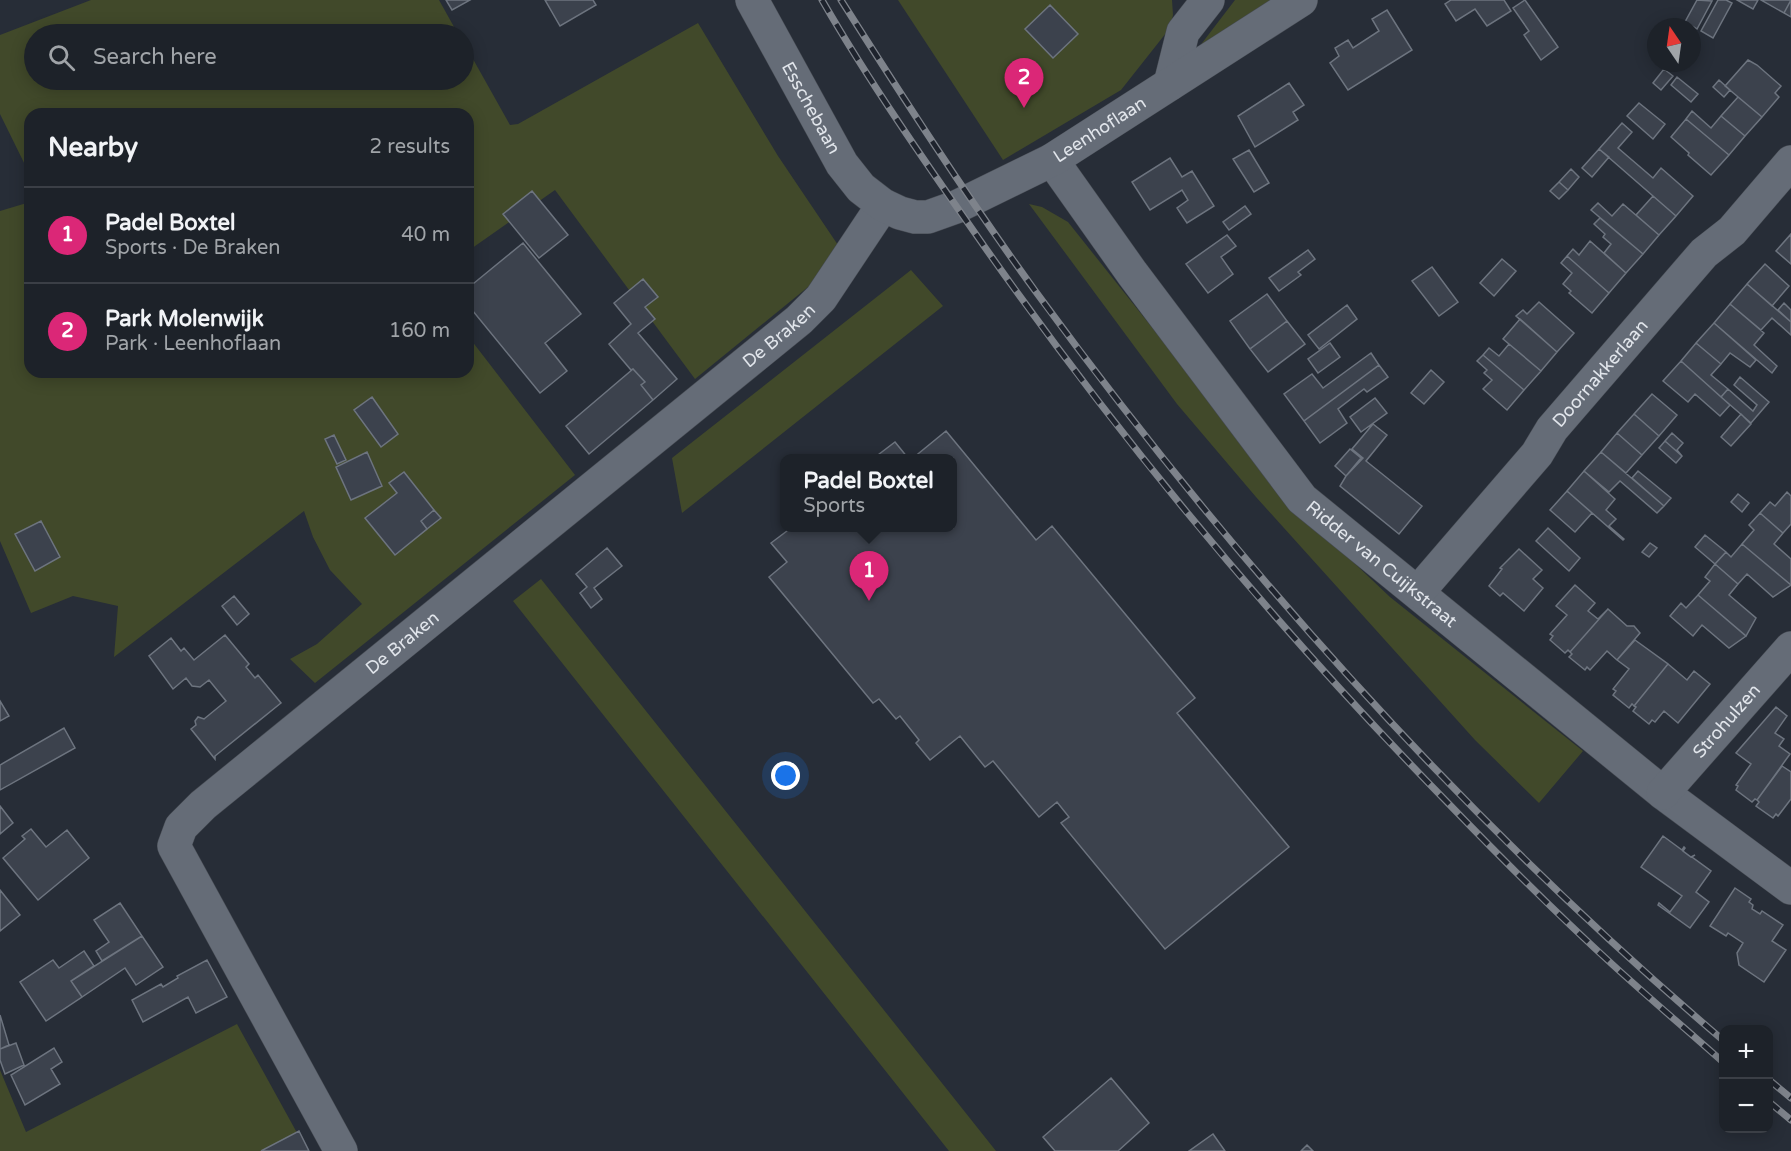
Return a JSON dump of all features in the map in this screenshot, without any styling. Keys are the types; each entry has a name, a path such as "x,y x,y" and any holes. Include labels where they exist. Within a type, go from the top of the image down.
{"street":[{"name":"Esschebaan","path":"752,0 842,164 861,188 883,205"},
{"path":"1170,84 1183,32 1208,0"},
{"name":"Leenhoflaan","path":"883,205 900,213 928,217 956,207 1052,160 1301,0"},
{"name":"Ridder van Cuijkstraat","path":"1052,160 1132,273 1302,499 1664,794 1791,888"},
{"name":"Doornakkerlaan","path":"1418,592 1537,454 1559,420 1704,253 1732,231 1791,162"},
{"name":"De Braken","path":"340,1151 174,846 181,827 222,790 799,320 821,298 883,205"},
{"name":"Strohulzen","path":"1664,794 1791,648"}],"green space":[{"path":"91,0 439,0 452,24 29,24"},
{"path":"898,0 1172,0 1173,15 1170,28 1121,90 1003,160"},
{"path":"1235,0 1282,0 1199,47"},
{"path":"698,23 778,156 842,251 835,265 695,379 555,190 474,247 474,108 24,108 24,163 0,114 0,35 24,26 24,90 474,90 474,61 510,125 518,124"},
{"path":"24,204 24,378 474,378 474,344 575,475 315,683 290,659 317,644 362,604 330,570 313,537 304,511 114,657 118,606 73,596 31,613 0,541 0,211"},
{"path":"1029,204 1042,207 1068,222 1295,507 1390,597 1583,751 1539,803 1475,740 1256,497 1177,404"},
{"path":"911,270 943,306 682,513 672,458"},
{"path":"541,579 996,1151 949,1151 513,601"},
{"path":"237,1024 307,1151 0,1151 0,1070 26,1132"}],"building":[{"path":"446,0 470,0 452,10"},
{"path":"545,0 593,0 596,5 560,26"},
{"path":"1451,0 1504,0 1511,11 1487,26 1475,9 1456,21 1445,4"},
{"path":"1525,0 1558,47 1541,60 1524,35 1529,31 1513,8"},
{"path":"1697,0 1712,1 1701,22 1701,18 1687,18"},
{"path":"1718,0 1732,3 1713,38 1701,31"},
{"path":"1737,0 1758,0 1753,9"},
{"path":"1761,0 1791,0 1784,13"},
{"path":"1791,0 1791,17 1784,13"},
{"path":"1050,5 1078,34 1053,58 1025,29"},
{"path":"1387,10 1412,50 1348,90 1330,63 1339,56 1335,48 1348,40 1353,48 1379,31 1372,19"},
{"path":"1748,60 1781,86 1775,93 1779,97 1762,117 1725,86"},
{"path":"1662,72 1668,72 1673,76 1661,90 1653,83"},
{"path":"1677,77 1698,94 1691,102 1671,85"},
{"path":"1719,80 1730,90 1724,97 1713,87"},
{"path":"1289,83 1304,105 1293,112 1298,120 1255,147 1238,116"},
{"path":"1738,97 1762,117 1745,136 1721,116"},
{"path":"1639,103 1665,124 1653,139 1627,116"},
{"path":"1692,111 1711,128 1721,116 1745,136 1729,155 1686,119"},
{"path":"1686,119 1729,155 1711,175 1671,137"},
{"path":"1622,123 1632,132 1618,148 1653,178 1661,168 1693,196 1676,216 1599,149"},
{"path":"1599,149 1609,157 1592,177 1582,168"},
{"path":"1249,150 1269,183 1254,192 1233,159"},
{"path":"1170,158 1182,177 1192,171 1214,206 1187,223 1177,208 1188,200 1182,190 1150,210 1132,182"},
{"path":"1571,169 1579,177 1568,190 1559,182"},
{"path":"1559,182 1568,190 1559,199 1550,191"},
{"path":"532,191 568,235 539,258 503,214"},
{"path":"1653,196 1676,216 1659,235 1636,215"},
{"path":"1598,203 1612,216 1623,204 1659,235 1643,254 1591,210"},
{"path":"1245,206 1251,214 1229,230 1223,222"},
{"path":"1600,218 1643,254 1626,273 1604,253 1611,244 1603,237 1605,234 1594,224"},
{"path":"1791,234 1791,264 1776,251"},
{"path":"1227,235 1236,246 1221,257 1233,274 1208,293 1186,264"},
{"path":"1590,241 1626,273 1609,293 1567,256 1573,249 1579,255"},
{"path":"523,243 581,314 545,343 567,371 540,393 474,312 474,283"},
{"path":"1308,250 1315,259 1298,272 1301,275 1279,291 1269,278"},
{"path":"1567,256 1609,293 1592,313 1569,293 1571,291 1563,284 1572,273 1561,263"},
{"path":"1502,259 1516,271 1494,296 1480,283"},
{"path":"1765,264 1789,286 1772,306 1747,284"},
{"path":"1432,267 1458,302 1439,316 1412,281"},
{"path":"643,279 658,297 645,307 655,319 638,333 677,379 653,400 641,385 645,382 633,369 631,370 609,344 631,324 614,303"},
{"path":"1747,284 1791,322 1791,335 1772,318 1761,330 1730,304"},
{"path":"1267,294 1287,321 1250,349 1230,321"},
{"path":"1539,302 1574,333 1557,352 1516,316 1523,310 1527,314"},
{"path":"1784,303 1791,310 1791,322 1778,310"},
{"path":"1730,304 1764,333 1754,345 1777,366 1772,373 1714,323"},
{"path":"1347,305 1357,319 1319,349 1308,335"},
{"path":"1520,319 1557,352 1541,371 1503,339"},
{"path":"1287,321 1305,344 1268,372 1250,349"},
{"path":"1714,323 1756,360 1750,367 1730,353 1721,364 1696,343"},
{"path":"1330,343 1340,357 1318,373 1308,359"},
{"path":"1696,343 1721,364 1711,375 1728,389 1721,397 1681,361"},
{"path":"1509,344 1541,371 1524,390 1483,355 1489,348 1499,356"},
{"path":"1371,353 1379,365 1304,421 1284,394 1312,374 1323,388"},
{"path":"1483,355 1524,390 1507,410 1483,389 1492,380 1484,373 1487,370 1477,361"},
{"path":"1681,361 1730,405 1720,416 1695,394 1688,402 1663,381"},
{"path":"1379,365 1388,377 1367,392 1364,389 1338,409 1347,423 1320,443 1304,421"},
{"path":"633,369 645,382 641,385 653,400 589,454 566,426"},
{"path":"1431,370 1444,382 1424,404 1411,393"},
{"path":"1740,377 1769,402 1751,423 1721,397 1728,389 1753,411 1757,405 1734,385"},
{"path":"1652,394 1677,415 1659,436 1634,414"},
{"path":"372,397 398,434 381,447 354,410"},
{"path":"1375,398 1387,413 1361,432 1350,417"},
{"path":"1634,414 1659,436 1642,455 1617,433"},
{"path":"1741,414 1751,424 1731,446 1721,437"},
{"path":"1373,424 1387,435 1366,461 1422,506 1399,534 1340,486 1363,458 1352,449"},
{"path":"946,431 1036,540 1052,526 1195,698 1177,713 1289,847 1165,949 1061,823 1069,817 1057,802 1039,817 993,761 985,767 960,736 930,760 916,743 919,740 900,716 896,719 879,699 873,703 769,577 787,562 771,543 786,532 957,532 957,454 918,454"},
{"path":"1617,433 1642,455 1626,473 1601,452"},
{"path":"1672,433 1683,443 1677,450 1682,456 1665,441"},
{"path":"334,435 346,460 337,464 325,439"},
{"path":"1665,441 1682,456 1676,463 1659,448"},
{"path":"895,442 905,454 879,454"},
{"path":"1350,449 1361,458 1346,476 1335,466"},
{"path":"367,452 382,486 351,500 336,467"},
{"path":"1601,452 1664,506 1657,513 1620,481 1609,492 1584,471"},
{"path":"1584,471 1615,499 1606,510 1616,519 1609,526 1623,540 1567,491"},
{"path":"1638,471 1671,498 1664,506 1632,478"},
{"path":"404,472 434,510 421,521 427,529 395,555 365,518 397,493 389,483"},
{"path":"1567,491 1592,513 1575,532 1550,510"},
{"path":"1787,492 1791,496 1791,524 1783,533 1760,513 1770,502 1775,506"},
{"path":"1738,494 1749,503 1742,512 1731,502"},
{"path":"434,510 441,518 427,529 421,521"},
{"path":"1760,513 1783,533 1774,544 1791,559 1791,585 1742,544 1754,530 1749,525"},
{"path":"41,521 60,557 35,571 15,534"},
{"path":"1548,528 1580,558 1569,571 1536,541"},
{"path":"1705,535 1726,552 1715,564 1695,547"},
{"path":"1650,543 1657,548 1649,557 1642,552"},
{"path":"1742,544 1791,585 1773,597 1747,574 1738,584 1715,564 1726,552 1731,557"},
{"path":"607,548 622,566 594,588 602,599 591,608 580,593 587,587 576,574"},
{"path":"1519,549 1542,570 1533,579 1543,588 1524,611 1503,593 1500,596 1489,586 1502,569 1500,568"},
{"path":"1715,564 1738,584 1729,595 1756,618 1746,636 1698,595 1710,581 1705,577"},
{"path":"1575,585 1595,603 1588,611 1598,619 1608,609 1570,652 1568,650 1565,653 1550,640 1553,636 1550,634 1567,615 1556,606"},
{"path":"1698,595 1746,636 1729,648 1702,625 1693,636 1670,616 1681,603 1686,608"},
{"path":"234,596 249,614 237,625 222,606"},
{"path":"1608,609 1627,626 1634,626 1640,633 1617,660 1607,651 1590,670 1587,667 1585,670 1569,657 1572,654 1570,652"},
{"path":"225,635 249,664 246,667 255,678 258,675 281,703 215,756 215,759 191,729 196,725 195,721 198,717 204,719 226,701 209,680 200,687 192,686 186,678 173,689 149,656 171,638 181,651 184,648 194,660"},
{"path":"1635,640 1668,664 1634,706 1632,704 1629,708 1613,695 1616,691 1613,689 1629,669 1617,660"},
{"path":"1668,664 1687,680 1694,671 1710,684 1678,723 1664,711 1655,722 1652,720 1649,724 1633,711 1636,707 1634,706"},
{"path":"0,701 9,716 0,721"},
{"path":"1776,707 1787,716 1775,733 1784,739 1779,746 1790,754 1757,800 1752,802 1736,790 1738,786 1736,785 1751,764 1736,753"},
{"path":"64,728 75,748 0,790 0,765"},
{"path":"1782,766 1791,772 1791,799 1778,816 1776,814 1773,818 1756,806 1759,802 1757,800"},
{"path":"0,806 13,823 0,834"},
{"path":"31,829 46,847 67,830 89,858 38,900 3,858 25,839 22,836"},
{"path":"1663,836 1682,850 1684,847 1683,851 1691,857 1695,855 1692,857 1711,871 1696,892 1709,902 1690,928 1658,905 1659,903 1670,912 1682,896 1641,867"},
{"path":"1735,888 1751,899 1749,902 1753,905 1752,909 1760,914 1762,911 1783,925 1772,941 1786,950 1764,982 1739,965 1737,953 1743,943 1728,933 1726,936 1710,926"},
{"path":"0,890 20,915 0,931"},
{"path":"120,903 142,936 102,961 96,951 109,942 94,920"},
{"path":"142,936 163,967 136,985 125,968 82,997 71,981"},
{"path":"84,951 94,966 71,981 82,997 46,1021 20,982 53,960 59,968"},
{"path":"207,960 227,997 196,1013 188,997 143,1022 132,1000 161,984 163,987 178,978 177,976"},
{"path":"0,1015 9,1045 0,1049"},
{"path":"16,1043 24,1065 5,1074 0,1060 0,1049"},
{"path":"54,1048 62,1062 51,1069 60,1084 25,1105 11,1075"},
{"path":"1111,1078 1149,1123 1118,1151 1055,1151 1043,1137"},
{"path":"299,1131 309,1151 261,1151"},
{"path":"1213,1134 1225,1151 1189,1151"},
{"path":"1307,1145 1313,1151 1301,1151"}],"railway":[{"path":"822,0 880,94 1037,320 1147,464 1263,603 1384,737 1488,844 1640,990 1719,1059"},
{"path":"841,0 912,111 1036,292 1112,394 1273,591 1445,779 1535,870 1628,957 1719,1037"},
{"path":"1773,1083 1791,1098"},
{"path":"1773,1105 1791,1120"}],"place":[{"name":"Park Molenwijk","path":"1024,108"},
{"name":"Padel Boxtel","path":"869,601"}]}
